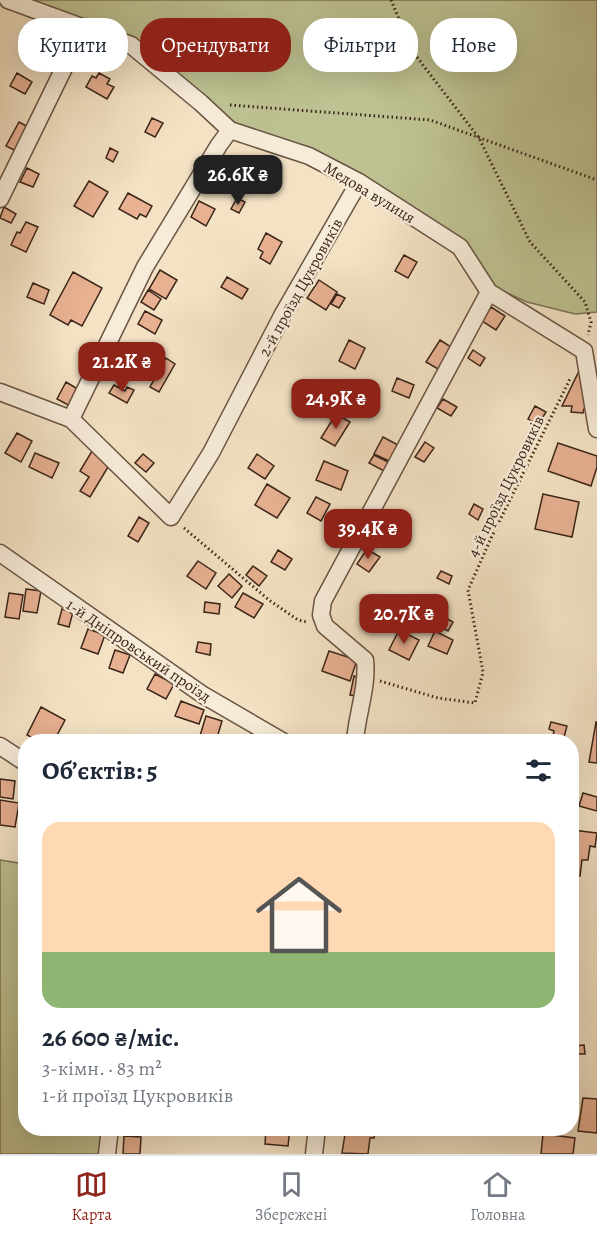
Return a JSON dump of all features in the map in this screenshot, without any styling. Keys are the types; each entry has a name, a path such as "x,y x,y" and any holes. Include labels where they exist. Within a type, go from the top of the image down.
{"street":[{"name":"Медова вулиця","path":"8,0 59,18"},
{"name":"Медова вулиця","path":"128,44 201,103 230,130 309,156 359,182 460,247 489,292 584,351"},
{"path":"0,199 62,72"},
{"path":"70,419 145,267 230,130"},
{"name":"2-й проїзд Цукровиків","path":"171,517 211,453 283,314 359,182"},
{"path":"356,734 357,715 367,677 365,660 325,626 321,615 323,601 489,292"},
{"path":"584,351 597,429"},
{"path":"0,392 70,419 171,517"},
{"name":"1-й Дніпровський проїзд","path":"0,553 203,695 270,734"},
{"path":"0,746 18,758"},
{"path":"107,1154 109,1136"},
{"path":"314,1154 316,1136"}],"path":[{"path":"391,0 413,52 479,138 530,242 585,302 591,322 584,351"},
{"path":"201,103 429,120 597,180"},
{"name":"4-й проїзд Цукровиків","path":"367,677 438,698 475,703 483,672 468,590 492,536 584,351"},
{"path":"171,517 268,600 298,620 325,626"}],"green space":[{"path":"19,0 597,0 597,312 575,314 527,302 494,287 464,243 234,127 168,72 291,72 291,18 140,18 140,49 128,41 128,18 67,18"},
{"path":"0,860 18,863 18,1136 109,1136 107,1154 0,1154"}],"building":[{"path":"17,73 32,82 25,94 10,86"},
{"path":"99,73 110,79 107,84 114,87 107,99 86,87 92,76 96,78"},
{"path":"152,118 163,123 155,137 145,132"},
{"path":"19,122 30,128 18,152 6,146"},
{"path":"110,148 118,152 113,162 106,158"},
{"path":"27,168 39,174 33,187 20,182"},
{"path":"89,181 108,192 93,217 74,206"},
{"path":"128,193 152,206 146,217 140,214 137,219 119,209"},
{"path":"237,198 245,202 239,213 231,209"},
{"path":"199,201 215,209 206,226 191,217"},
{"path":"4,207 16,214 11,223 0,218"},
{"path":"26,222 38,227 26,252 11,245 17,232 20,233"},
{"path":"266,233 282,242 270,264 260,258 263,252 258,249"},
{"path":"404,255 417,262 408,278 395,271"},
{"path":"160,270 177,280 166,299 149,289"},
{"path":"73,272 102,288 82,326 71,320 68,325 50,315"},
{"path":"227,277 248,289 242,299 221,287"},
{"path":"319,280 337,292 326,310 307,298"},
{"path":"33,283 49,290 44,304 27,297"},
{"path":"148,290 161,299 154,310 141,302"},
{"path":"337,294 345,298 339,308 331,304"},
{"path":"491,307 505,316 496,330 482,321"},
{"path":"145,311 162,320 155,334 138,324"},
{"path":"349,340 365,348 355,369 339,361"},
{"path":"440,340 451,347 438,369 426,362"},
{"path":"473,350 485,358 480,366 468,358"},
{"path":"166,358 175,364 159,392 150,387"},
{"path":"580,369 590,410 584,409 583,413 571,412 572,406 562,406"},
{"path":"397,378 414,385 409,398 392,391"},
{"path":"66,382 81,391 72,407 57,399"},
{"path":"114,385 125,391 127,387 134,390 127,403 109,393"},
{"path":"443,399 457,407 451,416 437,408"},
{"path":"535,406 546,412 538,425 528,419"},
{"path":"336,414 350,422 335,446 321,438"},
{"path":"17,433 32,441 21,462 5,453"},
{"path":"383,437 398,445 389,461 374,454"},
{"path":"425,442 434,448 424,462 415,457"},
{"path":"558,443 597,456 597,467 591,486 548,471"},
{"path":"92,451 111,462 90,497 80,491 89,477 80,471"},
{"path":"35,453 59,463 52,478 29,467"},
{"path":"143,454 154,463 146,472 135,463"},
{"path":"257,454 274,466 265,479 248,468"},
{"path":"374,455 388,462 384,471 369,463"},
{"path":"324,461 348,471 341,490 316,480"},
{"path":"267,484 290,498 277,518 255,505"},
{"path":"543,494 579,502 572,537 535,529"},
{"path":"316,497 330,504 321,521 307,513"},
{"path":"474,504 483,509 478,520 469,514"},
{"path":"139,517 149,523 138,542 128,536"},
{"path":"384,517 394,524 384,539 374,532"},
{"path":"367,549 380,557 369,572 357,564"},
{"path":"278,550 292,559 285,570 271,562"},
{"path":"198,561 216,573 206,589 187,576"},
{"path":"253,566 267,576 259,586 246,575"},
{"path":"441,571 452,576 449,584 437,578"},
{"path":"229,574 242,586 232,598 218,586"},
{"path":"26,589 41,591 37,613 23,611"},
{"path":"9,593 23,595 19,619 5,617"},
{"path":"243,593 263,604 254,618 235,607"},
{"path":"205,602 220,604 219,614 204,612"},
{"path":"62,609 73,612 69,627 58,624"},
{"path":"442,616 453,622 448,631 437,625"},
{"path":"88,629 105,635 98,654 81,648"},
{"path":"399,630 419,640 409,660 389,650"},
{"path":"435,631 453,640 447,654 428,646"},
{"path":"198,642 211,644 210,655 196,652"},
{"path":"115,650 130,655 123,673 109,668"},
{"path":"329,651 357,660 350,681 322,671"},
{"path":"155,674 174,684 166,699 147,689"},
{"path":"354,676 362,678 358,696 350,695"},
{"path":"181,701 204,710 199,724 175,716"},
{"path":"41,707 65,720 58,734 28,734"},
{"path":"206,716 222,721 218,734 201,734"},
{"path":"551,722 567,726 565,734 553,734 554,731 549,729"},
{"path":"597,722 597,763 589,762"},
{"path":"0,779 15,781 13,799 0,797"},
{"path":"583,793 597,797 597,811 579,806"},
{"path":"0,800 18,803 15,827 0,825"},
{"path":"579,831 597,833 595,847 590,846 588,860 582,860 580,876"},
{"path":"579,1045 584,1045 585,1054 579,1054"},
{"path":"583,1098 597,1099 597,1133 579,1131"},
{"path":"124,1136 141,1137 140,1154 123,1154"},
{"path":"266,1136 289,1136 288,1146 265,1144"},
{"path":"345,1136 374,1136 370,1138 368,1154 342,1153"},
{"path":"543,1136 575,1138 573,1154 541,1154"}]}
